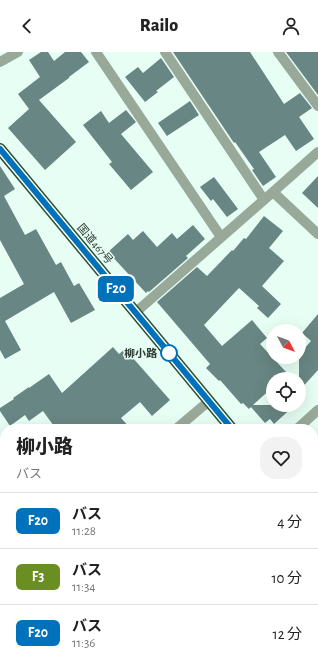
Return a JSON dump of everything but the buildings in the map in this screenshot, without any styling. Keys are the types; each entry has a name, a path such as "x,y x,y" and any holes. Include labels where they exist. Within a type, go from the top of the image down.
{"highway":[{"name":"国道467号","path":"0,149 228,424"}],"street":[{"path":"0,62 18,52"},
{"path":"96,52 221,237"},
{"path":"165,52 264,200"},
{"path":"278,52 318,106"},
{"path":"136,312 318,152"},
{"path":"274,192 318,234"},
{"path":"182,424 209,402"},
{"path":"303,424 318,410"}],"bus line":[{"name":"F20","path":"0,149 228,424"}],"place":[{"name":"柳小路","path":"169,353"}]}
